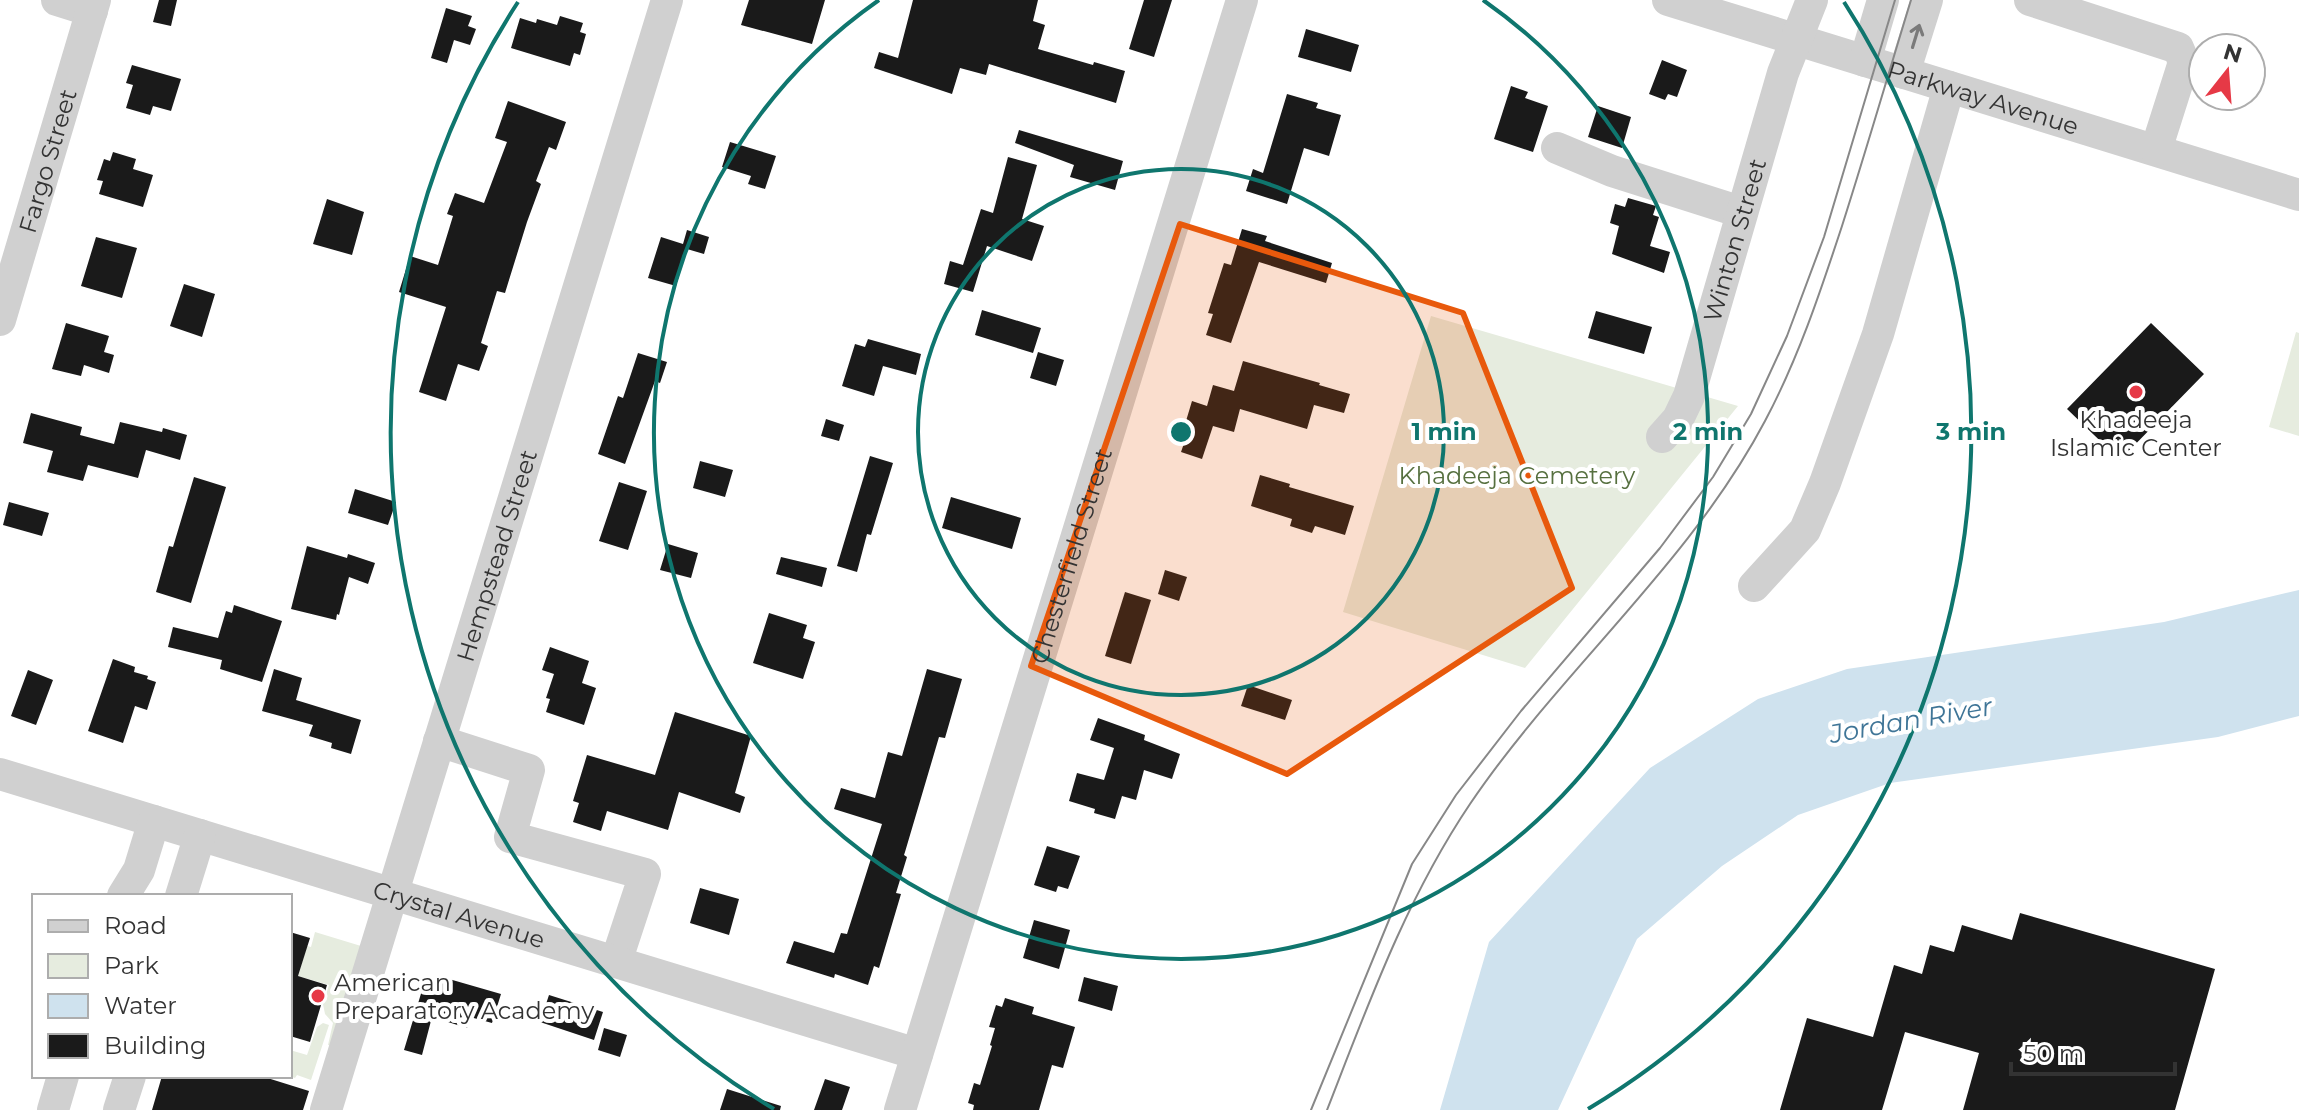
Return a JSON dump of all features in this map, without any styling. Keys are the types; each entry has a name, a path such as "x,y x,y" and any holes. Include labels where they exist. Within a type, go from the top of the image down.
{"street":[{"path":"57,0 94,5"},
{"name":"Hempstead Street","path":"326,1110 667,0"},
{"name":"Chesterfield Street","path":"900,1110 1242,0"},
{"name":"Parkway Avenue","path":"1668,0 2299,195"},
{"name":"Winton Street","path":"1662,437 1678,419 1689,396 1783,73 1812,0"},
{"path":"1865,61 1883,0"},
{"path":"1904,73 1927,0"},
{"path":"2030,0 2178,48 2184,62 2156,150"},
{"name":"Fargo Street","path":"0,320 94,5"},
{"path":"1754,586 1805,530 1825,483 1878,334 1949,87"},
{"path":"1557,148 1612,171 1741,212"},
{"path":"439,741 529,770 510,837 645,874 616,962"},
{"name":"Crystal Avenue","path":"0,774 917,1054"},
{"path":"127,894 139,870 154,821"},
{"path":"182,894 200,835"},
{"path":"53,1110 62,1078"},
{"path":"119,1110 129,1078"}],"highlighted area":[{"path":"1180,224 1463,313 1572,588 1287,774 1031,666"}],"green space":[{"name":"Khadeeja Cemetery","path":"1431,316 1738,406 1525,668 1343,612"},
{"path":"2296,332 2299,333 2299,436 2269,427"},
{"path":"315,932 361,946 332,1046 328,1045 333,1023 325,1014 323,1004 329,985 298,976 307,946 311,947"},
{"path":"323,1023 329,1025 311,1080 297,1075 292,1077 292,1051 307,1055 317,1027"}],"water":[{"name":"Jordan River","path":"2299,590 2299,716 2218,737 1890,783 1798,815 1722,866 1637,939 1558,1110 1440,1110 1489,942 1650,768 1758,699 1847,669 2164,622"}],"building":[{"path":"159,0 177,0 171,26 153,22"},
{"path":"749,0 825,0 812,44 741,25"},
{"path":"913,0 1038,0 1033,21 1045,25 1038,49 1125,71 1116,103 989,64 986,75 960,68 952,94 874,68 879,52 898,58"},
{"path":"1144,0 1172,0 1154,57 1129,49"},
{"path":"446,8 472,16 468,26 476,29 470,45 454,40 447,63 431,58"},
{"path":"560,16 583,23 580,32 586,34 580,55 574,53 570,66 511,48 520,18 557,25"},
{"path":"1306,29 1359,45 1351,72 1298,57"},
{"path":"1662,60 1687,70 1677,97 1668,94 1665,100 1649,94"},
{"path":"132,65 181,79 171,111 153,106 150,115 126,108 133,85 126,83"},
{"path":"1511,86 1528,92 1525,98 1548,106 1533,152 1494,139"},
{"path":"1287,94 1318,103 1316,108 1341,115 1329,156 1304,148 1287,204 1246,191 1253,169 1263,173"},
{"path":"508,101 566,122 556,150 549,147 536,181 541,184 505,293 497,291 481,343 488,346 479,371 458,364 446,401 419,392 446,307 399,292 410,256 438,265 453,216 447,214 455,193 484,203 507,142 495,138"},
{"path":"1598,106 1631,117 1622,148 1588,137"},
{"path":"1019,130 1123,161 1115,190 1070,177 1074,165 1015,143"},
{"path":"730,142 776,156 765,189 748,184 751,176 722,167"},
{"path":"113,152 136,159 133,169 153,175 143,207 99,194 103,181 97,180 104,159 110,161"},
{"path":"1008,157 1037,165 1022,219 1044,226 1032,261 987,246 973,292 944,284 950,261 963,265 981,209 993,213"},
{"path":"1628,198 1656,206 1653,215 1659,217 1650,246 1670,252 1664,273 1612,254 1619,226 1610,223 1615,204 1625,207"},
{"path":"327,199 364,212 352,255 313,244"},
{"path":"1242,229 1267,236 1265,241 1332,263 1326,283 1259,262 1231,343 1206,335 1213,314 1208,313 1224,263 1231,265"},
{"path":"687,230 709,237 704,254 687,249 676,286 648,278 661,237 683,244"},
{"path":"96,237 137,248 122,298 81,286"},
{"path":"184,284 215,294 202,337 170,326"},
{"path":"982,310 1041,328 1033,353 975,335"},
{"path":"1596,311 1652,327 1644,354 1588,338"},
{"path":"66,323 109,336 104,352 114,355 109,373 84,365 81,376 52,369"},
{"name":"Khadeeja Islamic Center","path":"2151,323 2204,374 2120,460 2067,409"},
{"path":"868,339 921,354 916,375 883,366 874,396 842,386 855,344 865,347"},
{"path":"1038,352 1064,360 1056,386 1030,378"},
{"path":"638,353 667,362 660,383 655,381 625,464 598,454 618,396 623,398"},
{"path":"1243,361 1350,394 1344,413 1314,405 1307,429 1240,409 1234,432 1213,426 1202,459 1181,452 1191,423 1186,421 1192,401 1207,406 1213,385 1234,391"},
{"path":"31,413 82,427 80,435 114,444 120,422 187,435 180,460 146,450 138,478 88,465 83,481 47,472 53,451 23,443"},
{"path":"826,419 844,425 839,441 821,436"},
{"path":"870,456 893,463 871,535 867,534 857,572 837,566"},
{"path":"700,461 733,470 725,497 693,488"},
{"path":"1260,475 1354,506 1345,535 1315,526 1312,533 1290,526 1292,519 1251,506"},
{"path":"194,477 226,487 191,603 156,592"},
{"path":"619,482 647,491 628,550 599,541"},
{"path":"355,489 396,502 388,525 348,513"},
{"path":"951,497 1021,518 1012,549 942,528"},
{"path":"9,502 49,513 42,536 3,525"},
{"path":"668,544 698,553 691,578 660,570"},
{"path":"307,546 375,563 368,584 349,577 336,620 291,609"},
{"path":"781,557 827,568 822,587 776,574"},
{"path":"1165,570 1187,577 1179,601 1158,594"},
{"path":"1125,592 1151,600 1131,664 1105,656"},
{"path":"234,605 282,621 262,682 220,669 222,660 168,647 173,627 218,638 226,611 232,613"},
{"path":"769,613 807,625 803,638 815,642 803,679 753,663"},
{"path":"550,647 589,661 582,683 596,688 584,725 546,712 550,699 546,698 554,674 542,670"},
{"path":"113,659 135,667 134,672 156,682 147,710 135,706 123,743 88,731"},
{"path":"274,669 302,678 296,700 361,720 351,754 331,748 332,743 309,736 313,725 262,711"},
{"path":"927,669 962,679 945,738 939,737 904,855 907,857 896,893 901,894 879,968 874,966 868,985 786,963 794,941 834,953 841,933 847,934 882,824 834,809 841,788 875,798 888,752 902,756"},
{"path":"28,670 53,680 36,725 11,716"},
{"path":"1248,685 1292,700 1285,720 1241,706"},
{"path":"675,712 751,736 735,793 745,797 740,813 679,792 668,830 607,811 601,831 573,822 579,803 573,801 587,755 655,775"},
{"path":"1098,718 1145,735 1144,740 1180,754 1172,779 1144,770 1136,800 1122,796 1115,819 1069,801 1077,773 1104,780 1114,748 1090,740"},
{"path":"1047,846 1080,856 1068,889 1058,886 1056,892 1034,885"},
{"path":"700,888 739,899 729,935 690,923"},
{"path":"2020,913 2215,969 2175,1110 1963,1110 1979,1053 1905,1032 1882,1110 1780,1110 1807,1018 1873,1037 1894,965 1922,974 1930,945 1954,952 1962,925 2012,940"},
{"path":"1034,920 1070,930 1059,969 1023,958"},
{"name":"American Preparatory Academy","path":"292,933 310,938 298,976 327,985 310,1042 292,1037"},
{"path":"426,977 448,983 449,979 501,994 492,1023 470,1017 467,1028 432,1017 422,1055 404,1050"},
{"path":"1084,977 1118,986 1112,1011 1078,1001"},
{"path":"549,995 603,1012 594,1040 540,1022"},
{"path":"1005,998 1034,1007 1032,1014 1075,1027 1063,1068 1052,1065 1039,1110 973,1110 974,1105 968,1103 974,1083 980,1085 992,1046 995,1028 989,1027 996,1005 1002,1007"},
{"path":"604,1028 627,1035 620,1057 598,1050"},
{"name":"American Preparatory Academy","path":"161,1078 267,1078 309,1091 303,1110 152,1110"},
{"path":"825,1079 850,1087 842,1110 814,1110"},
{"path":"727,1089 781,1106 780,1110 720,1110"}],"tram line":[{"path":"1311,1110 1412,864 1456,795 1521,711 1660,548 1713,477 1751,414 1787,336 1824,237 1895,0"},
{"path":"1327,1110 1407,915 1447,840 1505,755 1700,523 1765,421 1798,350 1825,276 1911,0"}],"place":[{"name":"Khadeeja Islamic Center","path":"2136,392"},
{"name":"American Preparatory Academy","path":"318,996"}]}
